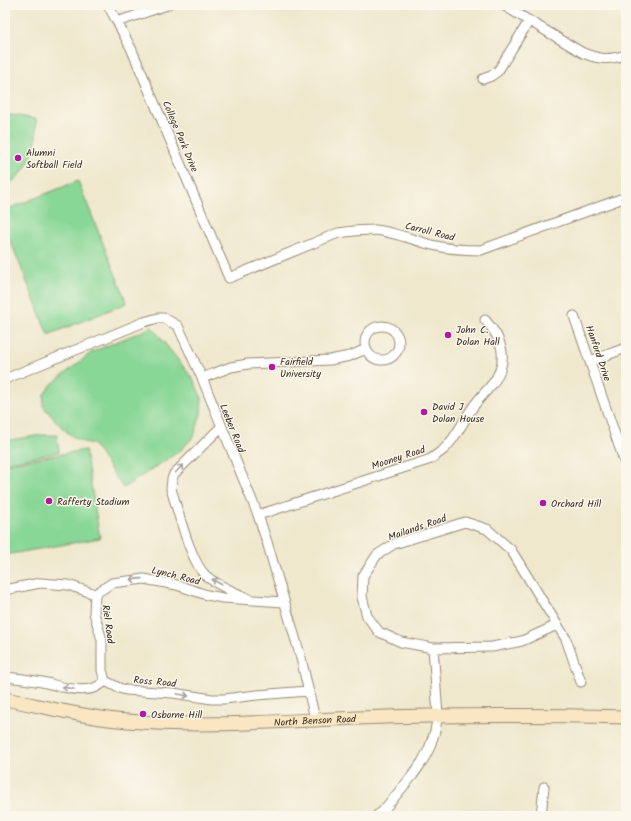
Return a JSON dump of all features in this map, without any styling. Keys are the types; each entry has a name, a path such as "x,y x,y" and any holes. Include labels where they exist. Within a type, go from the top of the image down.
{"main road":[{"name":"North Benson Road","path":"5,699 93,716 151,723 226,723 438,715 626,717"}],"street":[{"name":"College Park Drive","path":"108,5 131,48 229,278"},
{"path":"118,22 168,5"},
{"path":"503,5 583,53 607,60 626,55"},
{"path":"483,79 498,71 529,21"},
{"name":"Carroll Road","path":"229,278 338,233 355,230 376,230 431,245 458,250 481,250 626,197"},
{"name":"Hanford Drive","path":"574,316 626,466"},
{"name":"Leeber Road","path":"5,379 144,322 164,318 178,326 202,378 258,515 301,658 315,719"},
{"name":"Mooney Road","path":"258,515 430,459 444,449 451,441 474,405 498,374 503,354 501,344 485,320"},
{"path":"590,360 626,348"},
{"path":"202,378 231,367 248,364 330,360 341,358 366,349"},
{"name":"Lynch Road","path":"221,427 174,474 171,489 191,551 198,566 204,574 211,579 251,600"},
{"name":"Mailands Road","path":"557,625 522,641 492,647 433,648 401,642 379,632 367,616 362,597 364,576 377,555 394,544 465,522 487,529 511,550 557,625 566,640 581,682"},
{"name":"Lynch Road","path":"95,594 112,582 144,579 177,585 207,595 223,598 284,602"},
{"path":"5,590 30,584 45,583 68,585 95,594"},
{"name":"Riel Road","path":"95,594 94,613 102,640 102,670 105,681"},
{"path":"376,816 382,812 399,792 422,762 429,749 438,715 433,648"},
{"path":"5,677 33,680 78,690 97,687 105,681"},
{"name":"Ross Road","path":"105,681 126,690 173,693 212,699 308,690"},
{"path":"541,816 544,787"}],"green space":[{"name":"Alumni Softball Field","path":"5,114 36,119 36,141 35,147 24,170 20,175 5,186"},
{"path":"78,181 127,303 48,335 5,227 5,210"},
{"path":"152,327 193,379 202,398 201,414 194,436 181,450 123,488 93,444 71,435 59,425 43,406 44,394 52,384 92,352"},
{"path":"41,435 57,435 59,452 5,463 5,441"},
{"name":"Rafferty Stadium","path":"85,450 100,538 5,555 5,464"}],"place":[{"name":"Alumni Softball Field","path":"18,158"},
{"name":"John C. Dolan Hall","path":"448,335"},
{"name":"Fairfield University","path":"272,367"},
{"name":"David J Dolan House","path":"424,412"},
{"name":"Rafferty Stadium","path":"49,501"},
{"name":"Orchard Hill","path":"543,503"},
{"name":"Osborne Hill","path":"143,714"}]}
